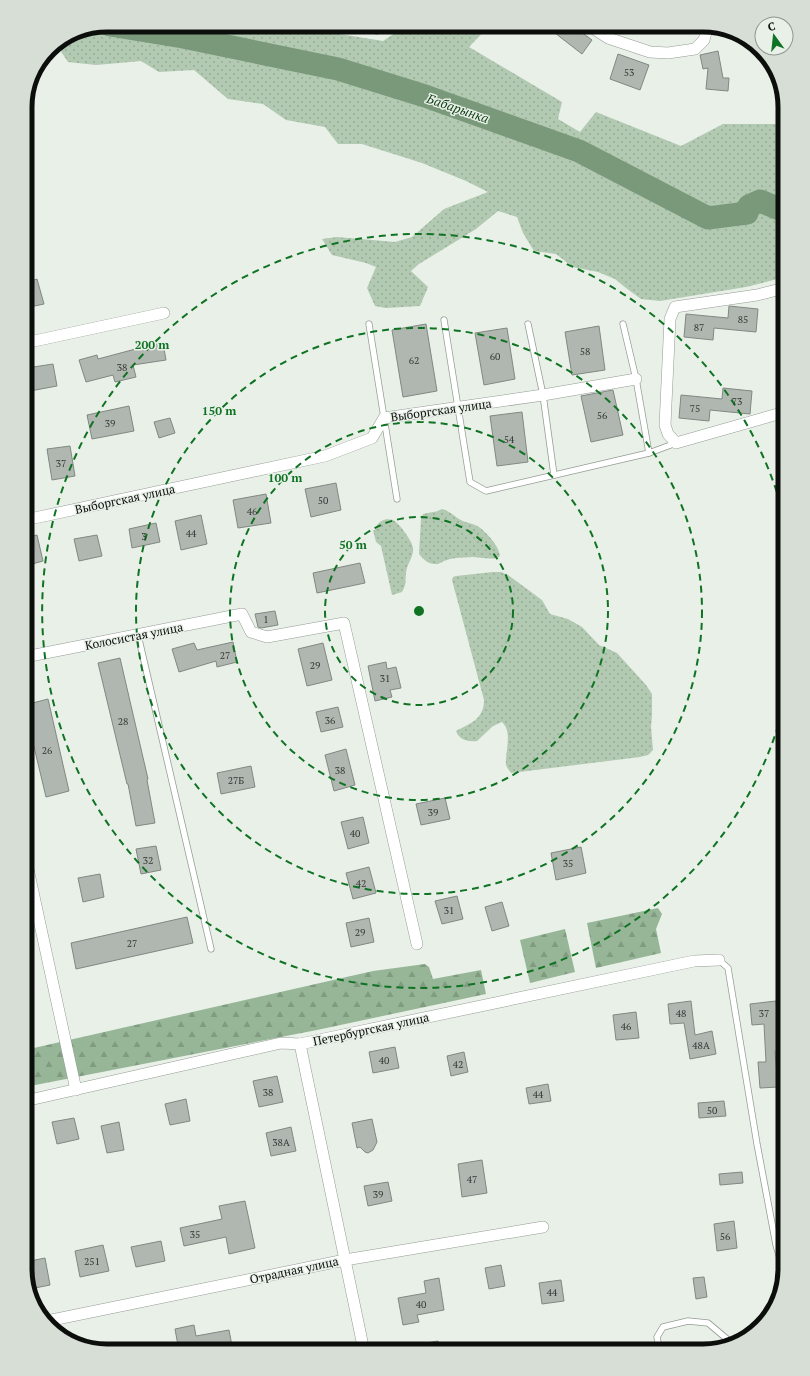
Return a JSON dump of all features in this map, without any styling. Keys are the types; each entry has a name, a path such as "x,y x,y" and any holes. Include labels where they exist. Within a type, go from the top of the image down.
{"street":[{"path":"599,32 608,38 650,52 668,53 695,49 704,40 706,32"},
{"path":"778,290 757,295 675,307 670,319 664,425 668,434 676,443 778,414"},
{"path":"32,341 164,313"},
{"name":"Выборгская улица","path":"32,519 325,456 372,438 384,418 543,396 636,379"},
{"name":"Колосистая улица","path":"32,656 242,614 251,632 267,637 344,623 417,944"},
{"path":"32,887 76,1090"},
{"name":"Петербургская улица","path":"32,1099 281,1043 300,1044 694,961 719,960"},
{"path":"300,1044 362,1344"},
{"name":"Отрадная улица","path":"52,1320 344,1260 543,1227"}],"lane":[{"path":"444,320 470,482 486,491 649,453 676,443"},
{"path":"369,324 397,499"},
{"path":"528,324 543,396 554,475"},
{"path":"623,324 636,379 649,453"},
{"path":"138,635 211,949"},
{"path":"719,960 728,968 757,1144 778,1252"},
{"path":"658,1344 657,1337 663,1327 688,1321 708,1323 727,1340"}],"green space":[{"path":"102,32 327,32 383,41 396,32 483,32 469,47 562,102 558,119 580,132 596,112 681,146 723,124 778,124 778,279 746,287 660,301 641,299 615,279 598,272 573,267 556,254 534,251 523,233 517,217 498,211 476,229 419,264 411,271 428,287 420,306 386,308 375,306 367,288 376,267 366,263 332,255 322,239 337,237 395,242 412,237 444,209 488,192 466,181 422,163 362,144 338,144 325,127 286,120 263,104 228,99 194,70 159,72 141,61 96,65 68,62 59,49 78,38 92,33"},
{"path":"442,509 461,520 477,526 482,530 495,544 500,556 491,559 472,557 456,558 445,560 436,564 430,563 424,559 419,554 421,519 423,514"},
{"path":"387,519 393,520 399,525 408,537 413,548 412,556 406,571 404,589 402,592 392,595 381,546 376,542 373,530 375,530 379,523"},
{"path":"501,572 508,575 542,600 550,614 568,619 582,627 599,645 617,653 646,685 652,694 651,727 653,750 648,755 511,773 506,765 508,736 502,722 493,726 477,741 467,741 457,734 456,731 476,720 482,712 484,700 452,580 453,577 456,576"},
{"path":"658,908 662,914 656,929 661,953 596,968 587,923"},
{"path":"565,929 575,972 530,983 520,940"},
{"path":"425,964 429,967 433,979 481,970 486,994 317,1030 32,1086 32,1048 373,971"}],"building":[{"path":"554,32 581,32 592,40 582,54"},
{"path":"718,51 723,78 729,78 728,91 706,89 708,68 703,69 700,55"},
{"path":"618,54 649,65 640,90 610,79"},
{"path":"37,279 44,304 32,307 32,281"},
{"path":"729,306 758,309 756,332 714,328 713,340 684,337 686,314 728,318"},
{"path":"426,324 437,391 403,397 392,330"},
{"path":"599,326 605,370 572,375 565,332"},
{"path":"507,328 515,379 484,385 475,333"},
{"path":"163,343 166,360 133,365 136,377 115,382 113,375 86,382 79,360 97,355 98,359"},
{"path":"53,364 57,386 32,391 32,367"},
{"path":"723,388 752,391 750,414 710,410 709,421 679,418 681,395 722,399"},
{"path":"613,390 623,435 591,442 581,396"},
{"path":"129,406 134,431 92,439 87,415"},
{"path":"522,412 528,462 497,466 490,416"},
{"path":"170,418 175,433 159,438 154,422"},
{"path":"70,446 75,476 52,480 47,449"},
{"path":"336,483 341,510 311,517 305,489"},
{"path":"266,494 271,523 238,528 233,500"},
{"path":"201,515 207,544 181,550 175,521"},
{"path":"156,523 160,542 132,548 129,529"},
{"path":"37,535 43,561 32,564 32,536"},
{"path":"97,535 102,556 79,561 74,539"},
{"path":"360,563 365,583 317,593 313,573"},
{"path":"275,611 278,625 261,628 258,627 255,614"},
{"path":"233,642 237,662 217,667 216,661 179,672 172,649 194,643 197,650"},
{"path":"323,643 332,680 307,686 298,649"},
{"path":"120,658 148,779 155,823 136,826 128,784 98,663"},
{"path":"386,662 387,669 396,667 401,688 390,690 392,697 375,701 368,666"},
{"path":"48,699 69,791 46,797 32,738 32,703"},
{"path":"338,707 343,727 321,732 316,712"},
{"path":"346,749 355,785 334,791 325,755"},
{"path":"251,766 255,787 221,794 217,773"},
{"path":"445,798 450,819 421,825 416,804"},
{"path":"363,817 369,843 348,849 341,822"},
{"path":"156,846 161,870 141,874 136,849"},
{"path":"581,847 586,873 556,880 551,853"},
{"path":"369,867 376,893 353,899 346,873"},
{"path":"100,874 104,897 83,902 78,878"},
{"path":"457,896 463,919 442,924 435,901"},
{"path":"502,902 509,926 492,931 485,907"},
{"path":"187,917 193,943 76,969 71,943"},
{"path":"369,918 374,942 351,947 346,923"},
{"path":"691,1001 695,1035 712,1031 716,1054 690,1059 684,1023 670,1024 668,1004"},
{"path":"776,1001 778,1020 778,1051 775,1051 778,1087 760,1088 758,1062 766,1062 764,1024 752,1025 750,1004"},
{"path":"636,1012 639,1038 616,1040 613,1015"},
{"path":"395,1047 399,1068 373,1073 369,1052"},
{"path":"464,1052 468,1072 451,1076 447,1056"},
{"path":"277,1076 283,1102 259,1107 253,1081"},
{"path":"548,1084 551,1101 529,1104 526,1088"},
{"path":"186,1099 190,1121 170,1125 165,1104"},
{"path":"724,1101 726,1116 699,1118 698,1103"},
{"path":"74,1118 79,1139 57,1144 52,1122"},
{"path":"372,1119 377,1142 373,1150 368,1153 360,1147 357,1148 352,1123"},
{"path":"119,1122 124,1150 107,1153 101,1126"},
{"path":"291,1127 296,1151 271,1156 266,1133"},
{"path":"482,1160 487,1193 462,1197 458,1164"},
{"path":"742,1172 743,1183 720,1185 719,1174"},
{"path":"388,1182 392,1201 368,1206 364,1186"},
{"path":"245,1201 255,1248 229,1254 226,1237 184,1246 180,1228 222,1219 219,1206"},
{"path":"734,1221 737,1248 717,1251 714,1224"},
{"path":"161,1241 165,1261 136,1267 131,1247"},
{"path":"103,1245 109,1271 80,1277 75,1251"},
{"path":"45,1258 50,1285 35,1288 32,1261"},
{"path":"501,1265 505,1286 489,1289 485,1268"},
{"path":"704,1277 707,1297 696,1299 693,1278"},
{"path":"439,1278 444,1310 417,1315 419,1322 403,1325 398,1298 426,1293 424,1281"},
{"path":"561,1280 564,1301 542,1304 539,1283"},
{"path":"194,1325 196,1336 229,1330 232,1344 178,1344 175,1329"},
{"path":"438,1341 439,1344 422,1344"}],"waterway":[{"name":"Бабарынка","path":"153,32 338,69 425,96 579,151 708,218 747,213 749,206 760,201 778,208"}]}
